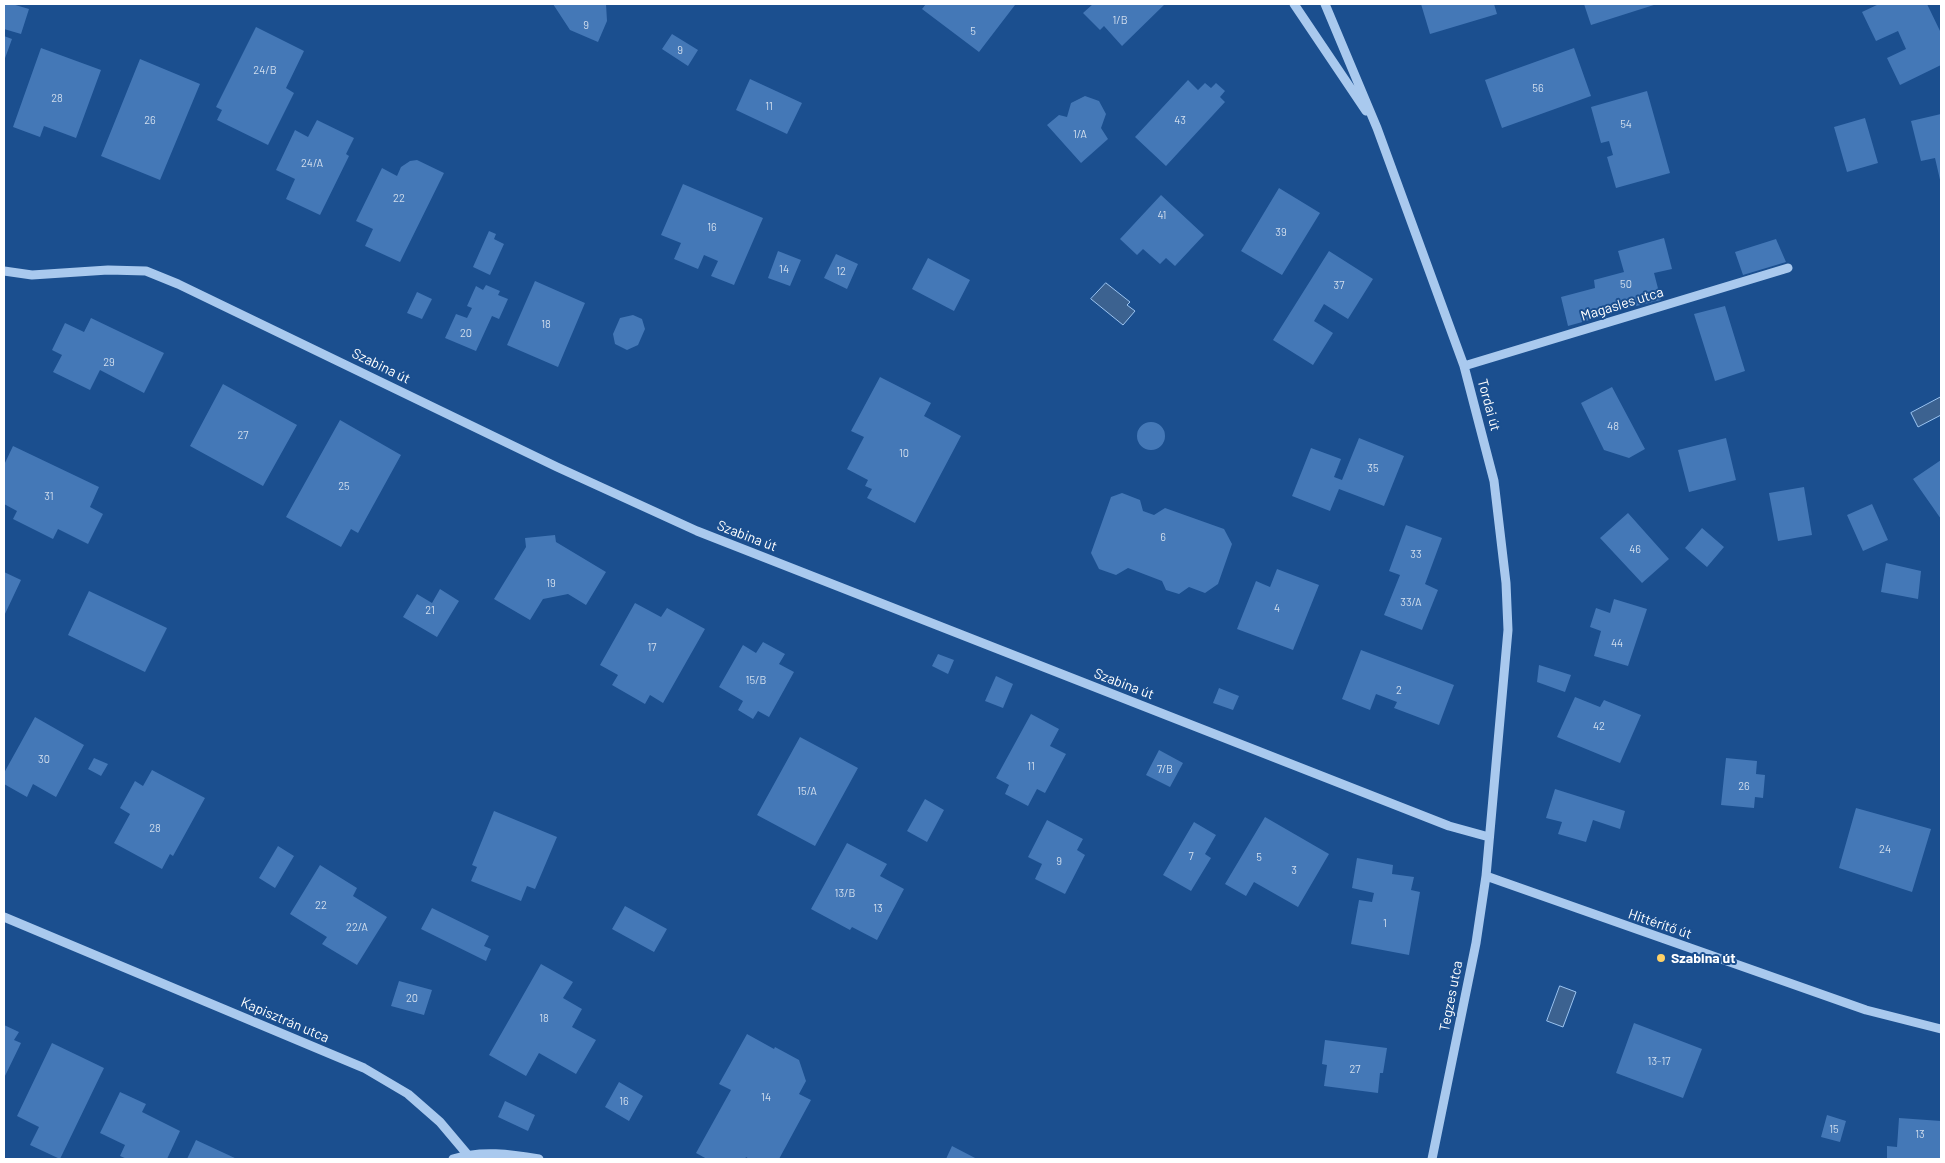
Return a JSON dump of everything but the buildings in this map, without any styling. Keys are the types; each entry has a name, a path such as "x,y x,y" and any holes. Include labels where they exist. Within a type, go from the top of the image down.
{"street":[{"path":"1294,4 1377,128"},
{"name":"Tordai út","path":"1325,4 1377,128 1464,366 1494,481 1506,583 1508,630 1489,837"},
{"name":"Magasles utca","path":"1464,366 1788,268"},
{"name":"Szabina út","path":"4,271 32,275 108,270 146,271 178,284 696,532 1449,826 1489,837"},
{"name":"Tegzes utca","path":"1432,1159 1476,943 1486,876 1489,837"},
{"name":"Hittérítő út","path":"1486,876 1866,1010 1941,1029"},
{"name":"Kapisztrán utca","path":"4,917 364,1068 408,1094 440,1122 467,1154"},
{"path":"453,1159 467,1154 510,1154 539,1159"}],"water":[{"path":"1106,283 1130,302 1127,305 1135,311 1123,325 1091,299"},
{"path":"1941,397 1941,415 1918,427 1911,413"},
{"path":"1560,986 1576,992 1563,1027 1547,1021"}],"place":[{"name":"Szabina út","path":"1661,958"}]}
